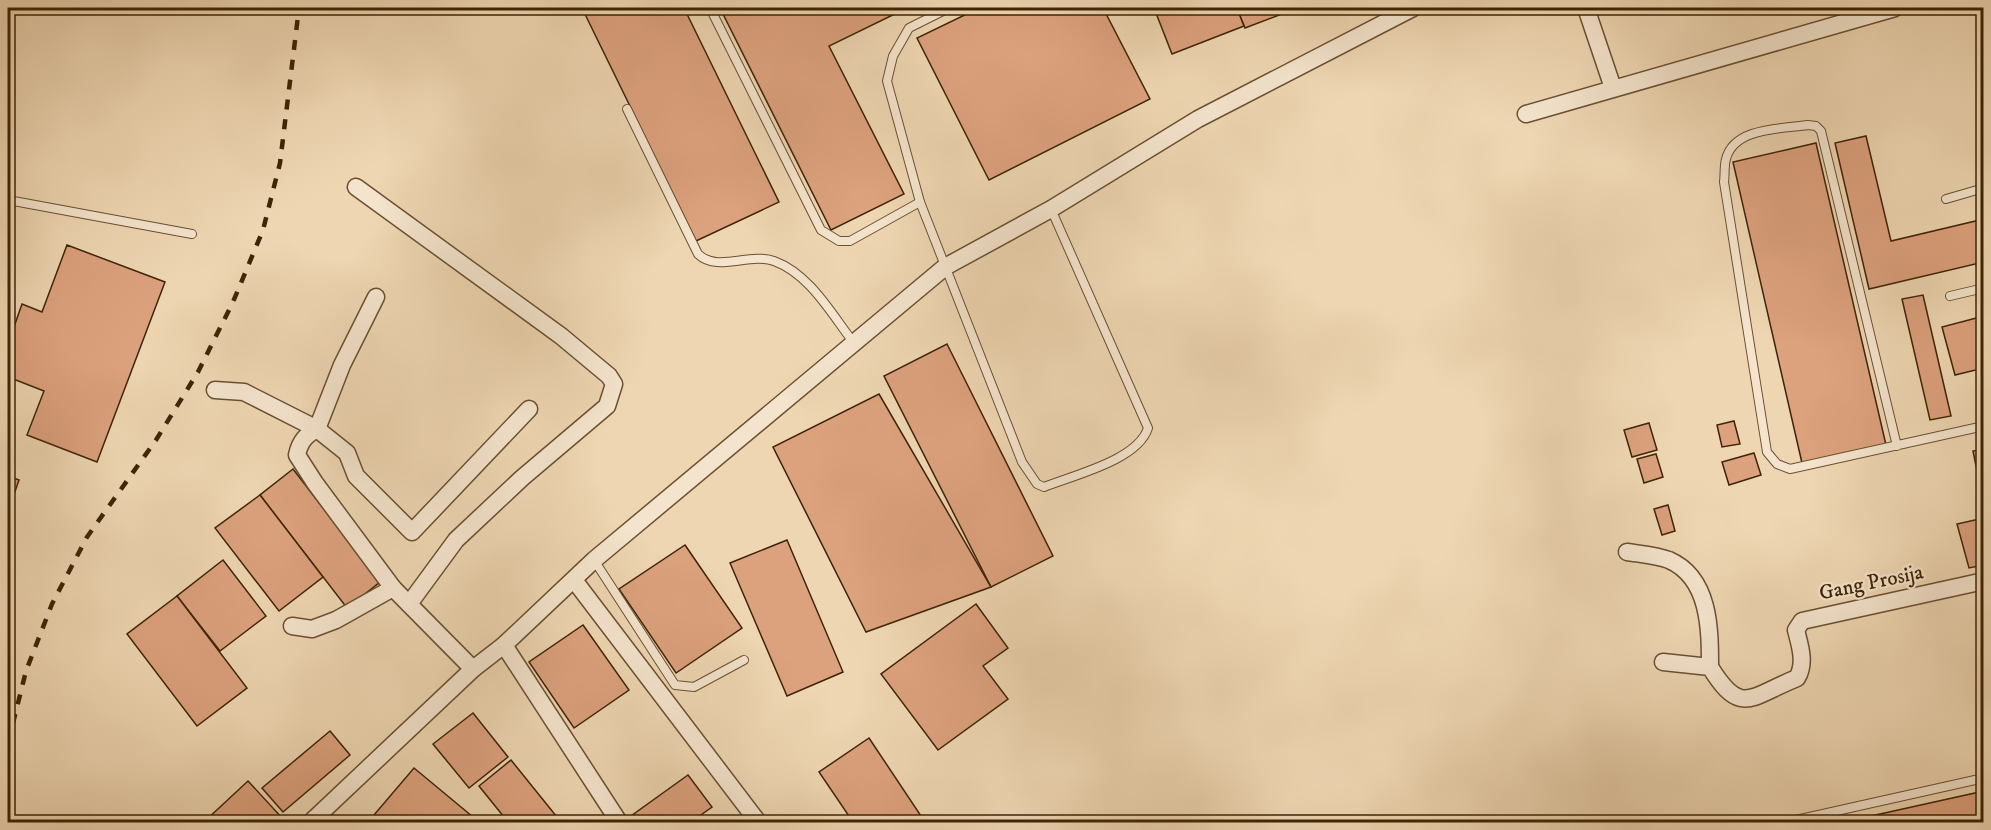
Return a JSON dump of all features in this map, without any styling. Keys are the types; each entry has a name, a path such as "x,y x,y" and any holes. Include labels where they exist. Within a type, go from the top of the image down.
{"street":[{"path":"311,822 473,669 504,645 594,560 945,267 1051,208 1198,119 1413,8"},
{"path":"1586,8 1614,88"},
{"path":"1526,114 1895,8"},
{"path":"356,187 561,336 609,376 614,384 607,406 522,477 456,540 409,604"},
{"path":"376,297 342,365 317,429 308,433 299,445 297,455 301,464 393,588 473,669"},
{"path":"215,390 244,392 317,429 346,453 356,476 412,532 529,409"},
{"path":"1627,552 1668,560 1689,573 1706,606 1710,667 1663,662"},
{"path":"574,580 758,822"},
{"name":"Gang Prosija","path":"1710,667 1724,690 1743,700 1797,678 1802,670 1802,660 1796,630 1802,621 1983,581"},
{"path":"292,626 312,629 336,620 393,588"},
{"path":"504,645 619,822"}],"lane":[{"path":"710,8 821,230 839,242 850,241 920,202"},
{"path":"949,8 909,28 893,56 887,81 920,202 945,267 1022,462 1037,484 1044,487 1130,452 1146,436 1148,428 1145,415 1051,208"},
{"path":"627,109 698,254 709,261 723,263 747,259 773,261 792,272 813,289 854,343"},
{"path":"1897,446 1821,131 1816,126 1808,125 1745,135 1726,157 1724,182 1767,452 1777,464 1790,469 1897,446 1983,426"},
{"path":"1946,199 1983,188"},
{"path":"8,200 192,234"},
{"path":"1950,296 1983,288"},
{"path":"594,560 675,685 694,687 744,660"},
{"path":"1787,822 1983,778"}],"building":[{"path":"582,8 684,8 779,202 696,241"},
{"path":"720,8 907,8 829,46 904,194 831,230"},
{"path":"979,8 1103,8 1150,99 989,180 917,38"},
{"path":"1154,8 1237,8 1244,26 1172,54"},
{"path":"1237,8 1298,8 1245,28"},
{"path":"1866,136 1891,241 1984,219 1984,262 1869,289 1835,143"},
{"path":"1816,143 1886,445 1802,463 1733,162"},
{"path":"67,245 165,282 97,462 27,435 44,391 8,377 8,344 22,304 42,312"},
{"path":"1923,295 1951,416 1930,420 1902,299"},
{"path":"1984,316 1984,368 1955,375 1942,327"},
{"path":"947,344 1053,556 991,587 884,376"},
{"path":"879,394 991,587 866,632 773,447"},
{"path":"1734,421 1740,444 1722,447 1717,425"},
{"path":"1649,423 1657,450 1632,457 1624,430"},
{"path":"1984,449 1984,505 1973,451"},
{"path":"1754,453 1761,475 1729,485 1722,462"},
{"path":"1656,454 1663,477 1644,483 1637,459"},
{"path":"293,469 380,582 347,608 260,495"},
{"path":"8,476 19,480 8,512"},
{"path":"260,495 323,577 279,611 215,528"},
{"path":"1668,505 1675,531 1662,535 1654,509"},
{"path":"1984,518 1984,565 1969,568 1957,524"},
{"path":"787,540 843,672 787,696 730,563"},
{"path":"685,545 742,628 676,673 619,589"},
{"path":"223,560 266,616 220,651 177,596"},
{"path":"177,596 247,688 197,726 127,634"},
{"path":"976,604 1008,648 983,666 1008,699 938,750 881,674"},
{"path":"583,625 629,690 574,728 529,662"},
{"path":"473,713 508,757 469,788 433,744"},
{"path":"330,731 350,755 283,812 262,788"},
{"path":"869,738 925,822 853,822 819,772"},
{"path":"511,760 561,822 508,822 479,786"},
{"path":"414,768 479,822 368,822"},
{"path":"688,775 712,807 691,822 635,822 631,816"},
{"path":"248,781 284,820 204,822"},
{"path":"1984,791 1984,822 1844,822"}],"railway":[{"path":"8,743 26,671 52,604 87,537 156,440 198,372 233,302 263,230 280,163 299,8"}]}
